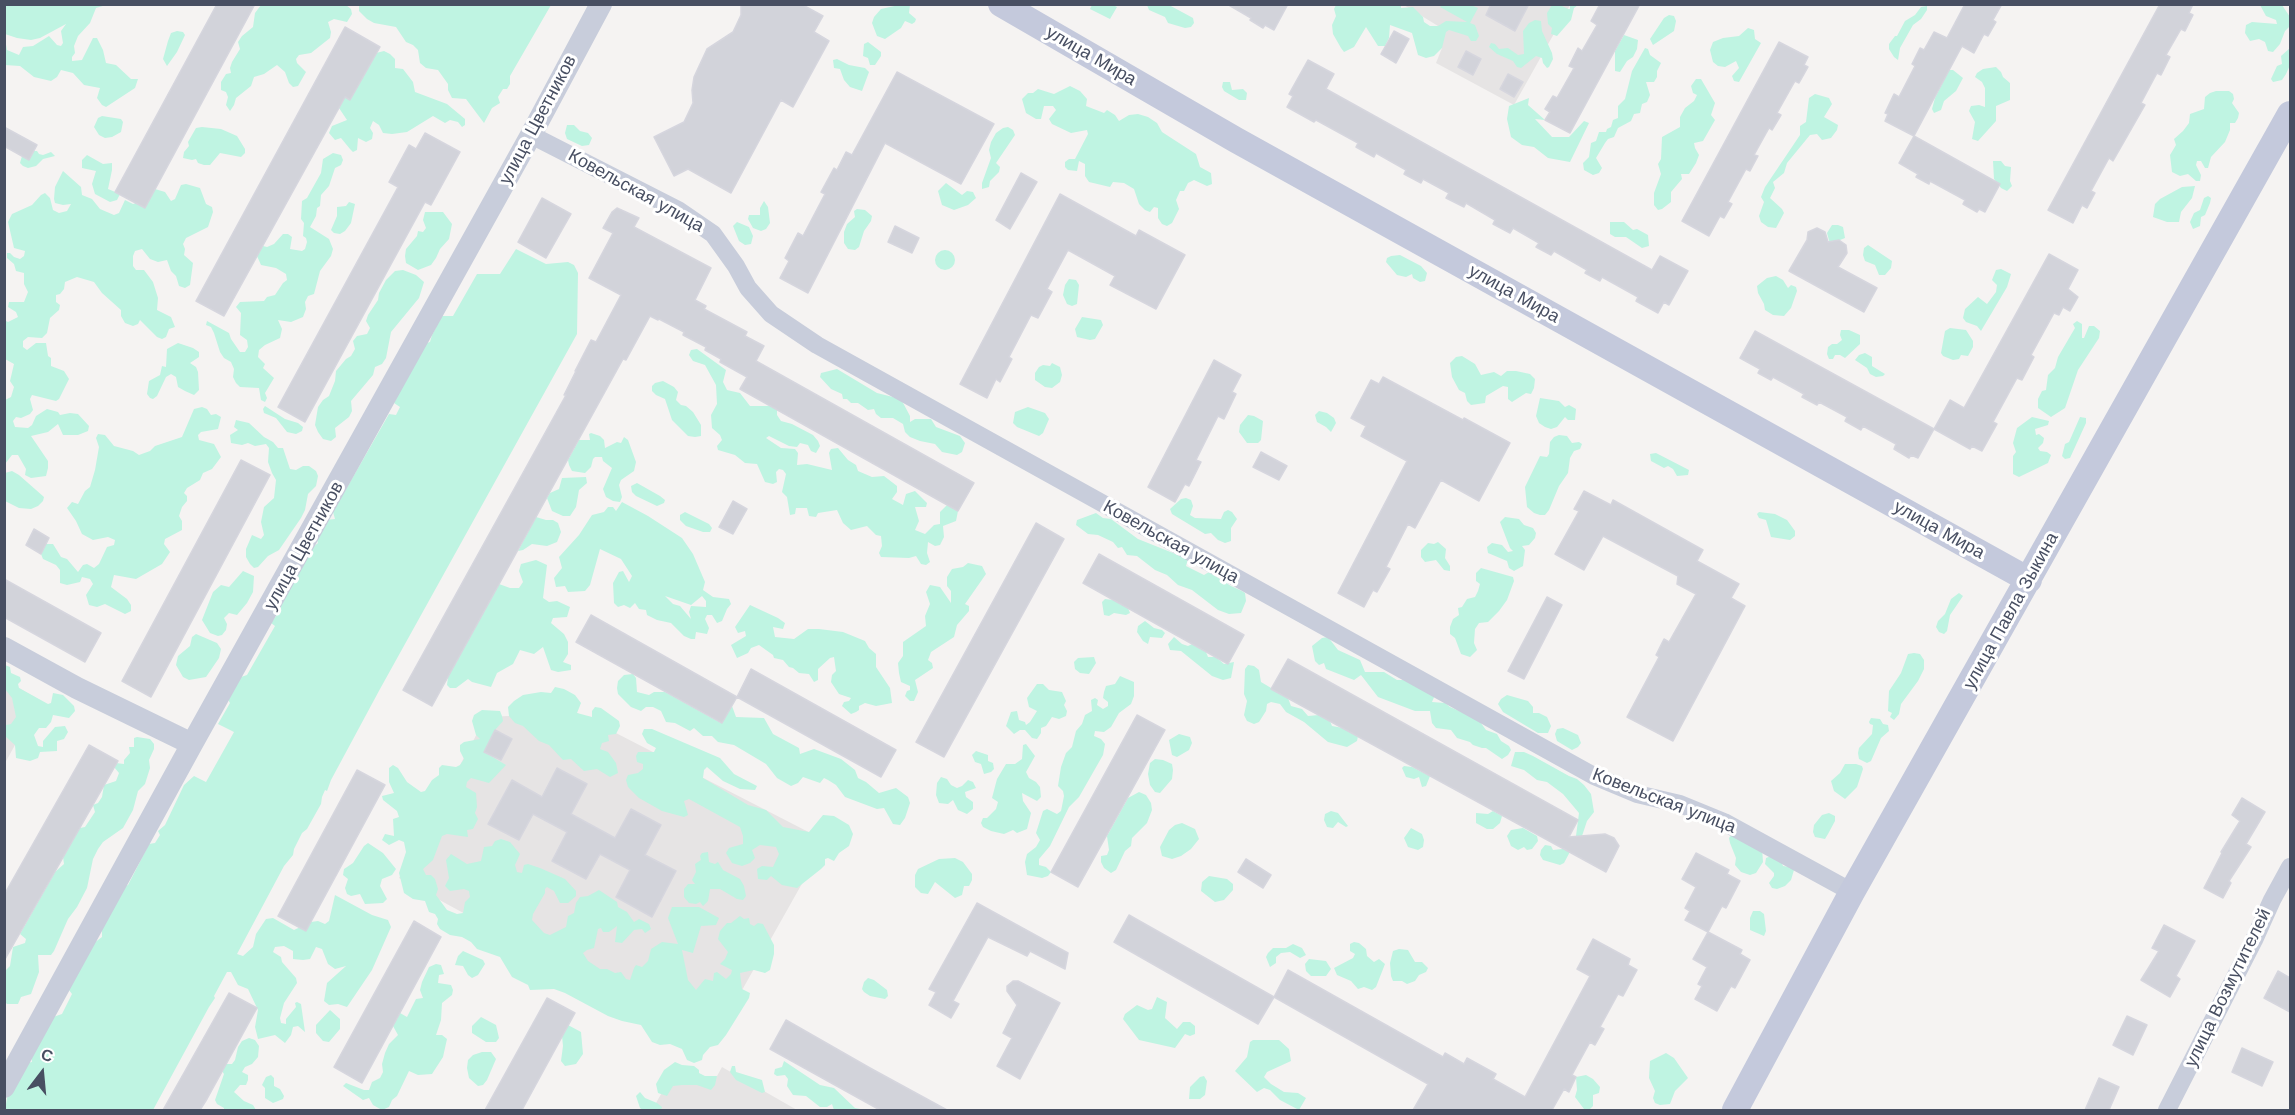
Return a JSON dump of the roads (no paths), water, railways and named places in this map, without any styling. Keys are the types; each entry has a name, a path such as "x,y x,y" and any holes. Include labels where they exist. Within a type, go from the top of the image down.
{"main road":[{"name":"улица Мира","path":"1001,4 1236,140 2029,580"},
{"name":"улица Павла Зыкина","path":"1735,1110 1852,892 2290,114"}],"street":[{"name":"улица Цветников","path":"4,1087 531,135 601,4"},
{"name":"Ковельская улица","path":"531,135 678,210 713,234 736,266 748,288 771,314 817,345 1594,776 1637,794 1680,804 1724,822 1852,892"},
{"path":"4,648 77,688 192,744"},
{"name":"улица Возмутителей","path":"2167,1110 2290,867"}]}
